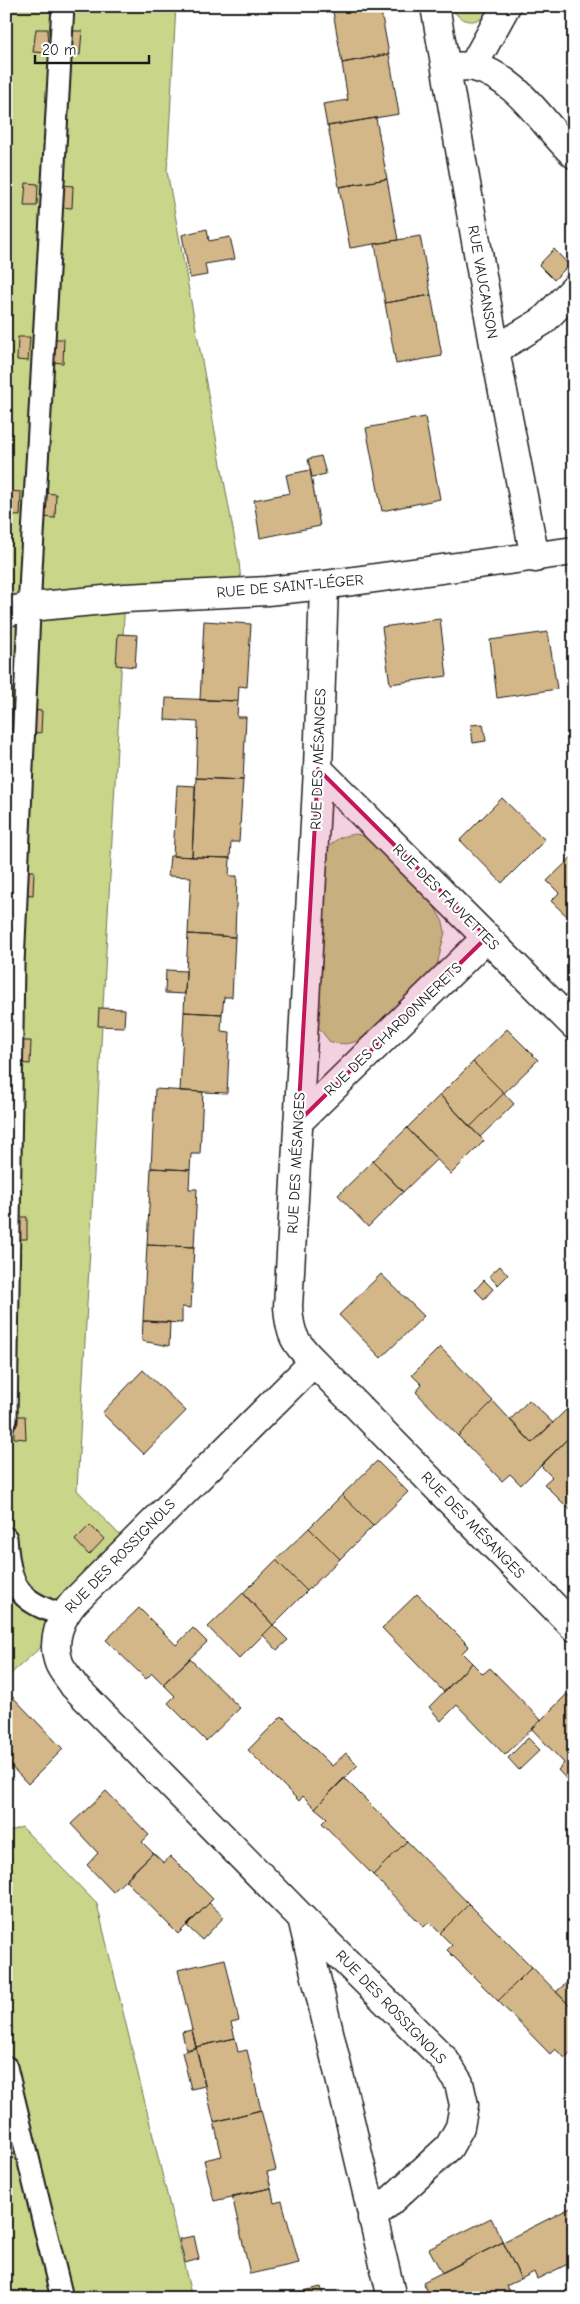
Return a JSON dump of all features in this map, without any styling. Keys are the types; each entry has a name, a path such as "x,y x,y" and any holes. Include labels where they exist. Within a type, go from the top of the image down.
{"street":[{"name":"RUE VAUCANSON","path":"436,6 460,67 495,350 535,558"},
{"path":"506,6 460,67 496,76 525,100 574,154"},
{"path":"495,350 542,321 574,289"},
{"name":"RUE DE SAINT-LÉGER","path":"18,609 125,598 267,591 535,558 574,551"},
{"name":"RUE DES MÉSANGES","path":"324,585 318,769 288,1307 290,1330 300,1348 574,1628"},
{"name":"RUE DES FAUVETTES","path":"318,769 574,1025"},
{"name":"RUE DES CHARDONNERETS","path":"298,1122 487,937"},
{"name":"RUE DES ROSSIGNOLS","path":"314,1362 129,1544 64,1615 58,1632 56,1648 60,1664 74,1686 302,1918 444,2059 459,2083 464,2105 460,2127 449,2147 372,2218"},
{"name":"RUE DES ROSSIGNOLS","path":"302,1918 392,2298"}],"lane":[{"path":"6,1420 18,609 63,6"},
{"path":"6,1538 7,1564 14,1582 24,1596 40,1608 64,1615"},
{"path":"6,2067 62,2298"}],"highlighted area":[{"path":"318,769 487,937 298,1122"}],"green space":[{"path":"6,6 176,6 167,171 239,562 242,592 125,598 77,1490 129,1545 58,1632 6,1678"},
{"path":"450,6 495,6 484,17 472,21 461,18"},
{"path":"356,834 367,837 433,904 443,922 445,932 437,965 366,1035 357,1041 341,1044 330,1042 316,1024 324,860 331,844 344,836"},
{"path":"22,1827 97,1904 192,2298 6,2298 6,1833"}],"building":[{"path":"332,6 380,6 389,54 342,63"},
{"path":"36,29 48,29 47,53 33,52"},
{"path":"69,31 82,31 80,55 68,54"},
{"path":"389,54 399,114 327,126 323,104 348,100 342,63"},
{"path":"376,118 387,179 339,187 328,126"},
{"path":"387,179 398,240 350,248 339,187"},
{"path":"26,183 38,184 37,206 24,206"},
{"path":"61,185 73,186 72,208 60,207"},
{"path":"207,229 209,241 230,237 235,259 205,264 207,275 190,278 182,235"},
{"path":"420,236 431,295 385,303 375,244"},
{"path":"554,249 569,265 554,280 539,265"},
{"path":"431,295 442,356 396,364 385,303"},
{"path":"18,337 30,337 28,361 17,360"},
{"path":"52,339 64,339 63,363 51,362"},
{"path":"425,417 440,499 382,511 366,428"},
{"path":"321,456 326,474 312,477 308,459"},
{"path":"310,470 320,526 260,538 254,500 290,493 286,475"},
{"path":"9,491 21,492 20,516 8,515"},
{"path":"44,493 56,494 55,518 42,517"},
{"path":"440,619 447,676 390,684 382,627"},
{"path":"204,621 251,624 247,687 239,686 238,701 200,700"},
{"path":"548,632 557,689 497,698 490,640"},
{"path":"118,634 137,635 135,667 116,665"},
{"path":"166,698 238,701 237,717 246,717 243,780 196,778 198,722 165,720"},
{"path":"31,710 42,711 41,733 30,732"},
{"path":"483,724 486,741 473,743 471,725"},
{"path":"196,778 243,780 239,842 231,842 230,858 192,857"},
{"path":"177,785 195,786 192,857 173,856"},
{"path":"502,798 545,840 502,883 460,840"},
{"path":"574,855 574,923 551,901 559,893 547,881"},
{"path":"170,856 230,858 229,876 237,876 235,937 188,934 191,877 168,876"},
{"path":"23,871 34,871 33,895 22,894"},
{"path":"188,934 235,937 232,997 224,997 222,1014 184,1012"},
{"path":"166,970 186,971 185,994 165,993"},
{"path":"99,1008 125,1009 124,1027 98,1026"},
{"path":"184,1012 222,1014 221,1031 230,1032 227,1093 180,1091"},
{"path":"507,1029 538,1060 504,1093 473,1062"},
{"path":"18,1041 31,1041 30,1064 18,1063"},
{"path":"473,1062 504,1093 470,1127 440,1095"},
{"path":"155,1089 203,1092 200,1154 191,1154 190,1170 151,1168"},
{"path":"504,1093 514,1104 480,1137 470,1127"},
{"path":"440,1095 484,1141 451,1174 407,1128"},
{"path":"407,1128 437,1159 403,1192 373,1161"},
{"path":"373,1161 403,1192 368,1227 338,1195"},
{"path":"151,1168 190,1170 189,1189 197,1189 194,1247 147,1245"},
{"path":"16,1217 27,1217 27,1239 16,1239"},
{"path":"147,1245 194,1247 191,1308 182,1307 182,1323 143,1321"},
{"path":"500,1266 508,1275 498,1285 489,1276"},
{"path":"381,1274 424,1316 381,1358 339,1315"},
{"path":"484,1280 493,1289 484,1299 475,1290"},
{"path":"143,1321 170,1322 169,1346 142,1341"},
{"path":"440,1347 493,1401 458,1436 416,1392 422,1385 412,1375"},
{"path":"143,1370 186,1411 144,1454 102,1413"},
{"path":"529,1400 553,1423 532,1443 510,1420"},
{"path":"493,1401 532,1443 566,1410 574,1419 574,1432 521,1485 510,1474 502,1481 458,1436"},
{"path":"14,1416 25,1416 26,1439 14,1438"},
{"path":"574,1432 574,1514 544,1484 552,1477 541,1466"},
{"path":"377,1461 408,1492 373,1526 342,1495"},
{"path":"342,1495 373,1526 340,1559 309,1528"},
{"path":"90,1525 104,1539 89,1555 75,1540"},
{"path":"309,1528 340,1559 307,1591 276,1560"},
{"path":"276,1560 307,1591 273,1625 243,1593"},
{"path":"243,1593 273,1625 239,1659 208,1627"},
{"path":"417,1594 469,1646 462,1653 472,1663 444,1692 382,1628"},
{"path":"139,1608 176,1645 193,1628 207,1642 163,1684 152,1673 146,1679 106,1640"},
{"path":"273,1625 288,1640 277,1650 263,1635"},
{"path":"190,1659 240,1708 206,1741 168,1703 175,1696 163,1684"},
{"path":"472,1663 483,1674 490,1668 541,1720 505,1755 457,1705 441,1721 429,1707"},
{"path":"6,1690 63,1749 28,1784 6,1761"},
{"path":"567,1694 574,1702 573,1786 558,1770 564,1763 532,1729"},
{"path":"282,1716 332,1766 346,1753 358,1765 315,1808 303,1796 299,1801 248,1750"},
{"path":"528,1738 540,1750 519,1770 508,1758"},
{"path":"344,1778 407,1841 373,1875 322,1823 327,1818 315,1808"},
{"path":"106,1791 149,1835 142,1842 153,1853 113,1892 87,1865 98,1853 71,1824"},
{"path":"407,1841 469,1904 440,1933 429,1922 424,1927 373,1875"},
{"path":"153,1853 164,1863 170,1856 213,1899 178,1934 125,1880"},
{"path":"209,1903 224,1917 202,1940 187,1926"},
{"path":"469,1904 532,1967 498,2001 447,1950 452,1945 440,1933"},
{"path":"225,1959 239,2021 231,2023 235,2038 196,2047 178,1970"},
{"path":"532,1967 574,2010 574,2049 565,2058 555,2049 550,2054 498,2001"},
{"path":"572,1978 574,1979 574,2010 556,1992"},
{"path":"192,2030 196,2047 186,2050 182,2032"},
{"path":"235,2038 238,2052 247,2050 261,2110 214,2122 196,2047"},
{"path":"196,2048 205,2086 191,2089 182,2052"},
{"path":"261,2110 276,2170 267,2172 271,2188 214,2201 204,2160 222,2156 214,2122"},
{"path":"271,2188 274,2203 282,2201 299,2263 250,2274 232,2196"},
{"path":"574,2206 574,2261 537,2279 534,2272 521,2279 503,2242"},
{"path":"491,2218 503,2242 442,2273 429,2249"},
{"path":"194,2236 199,2259 185,2263 179,2239"},
{"path":"503,2242 521,2279 506,2286 510,2293 499,2298 431,2298 423,2282"},
{"path":"321,2287 324,2298 274,2298"}]}
